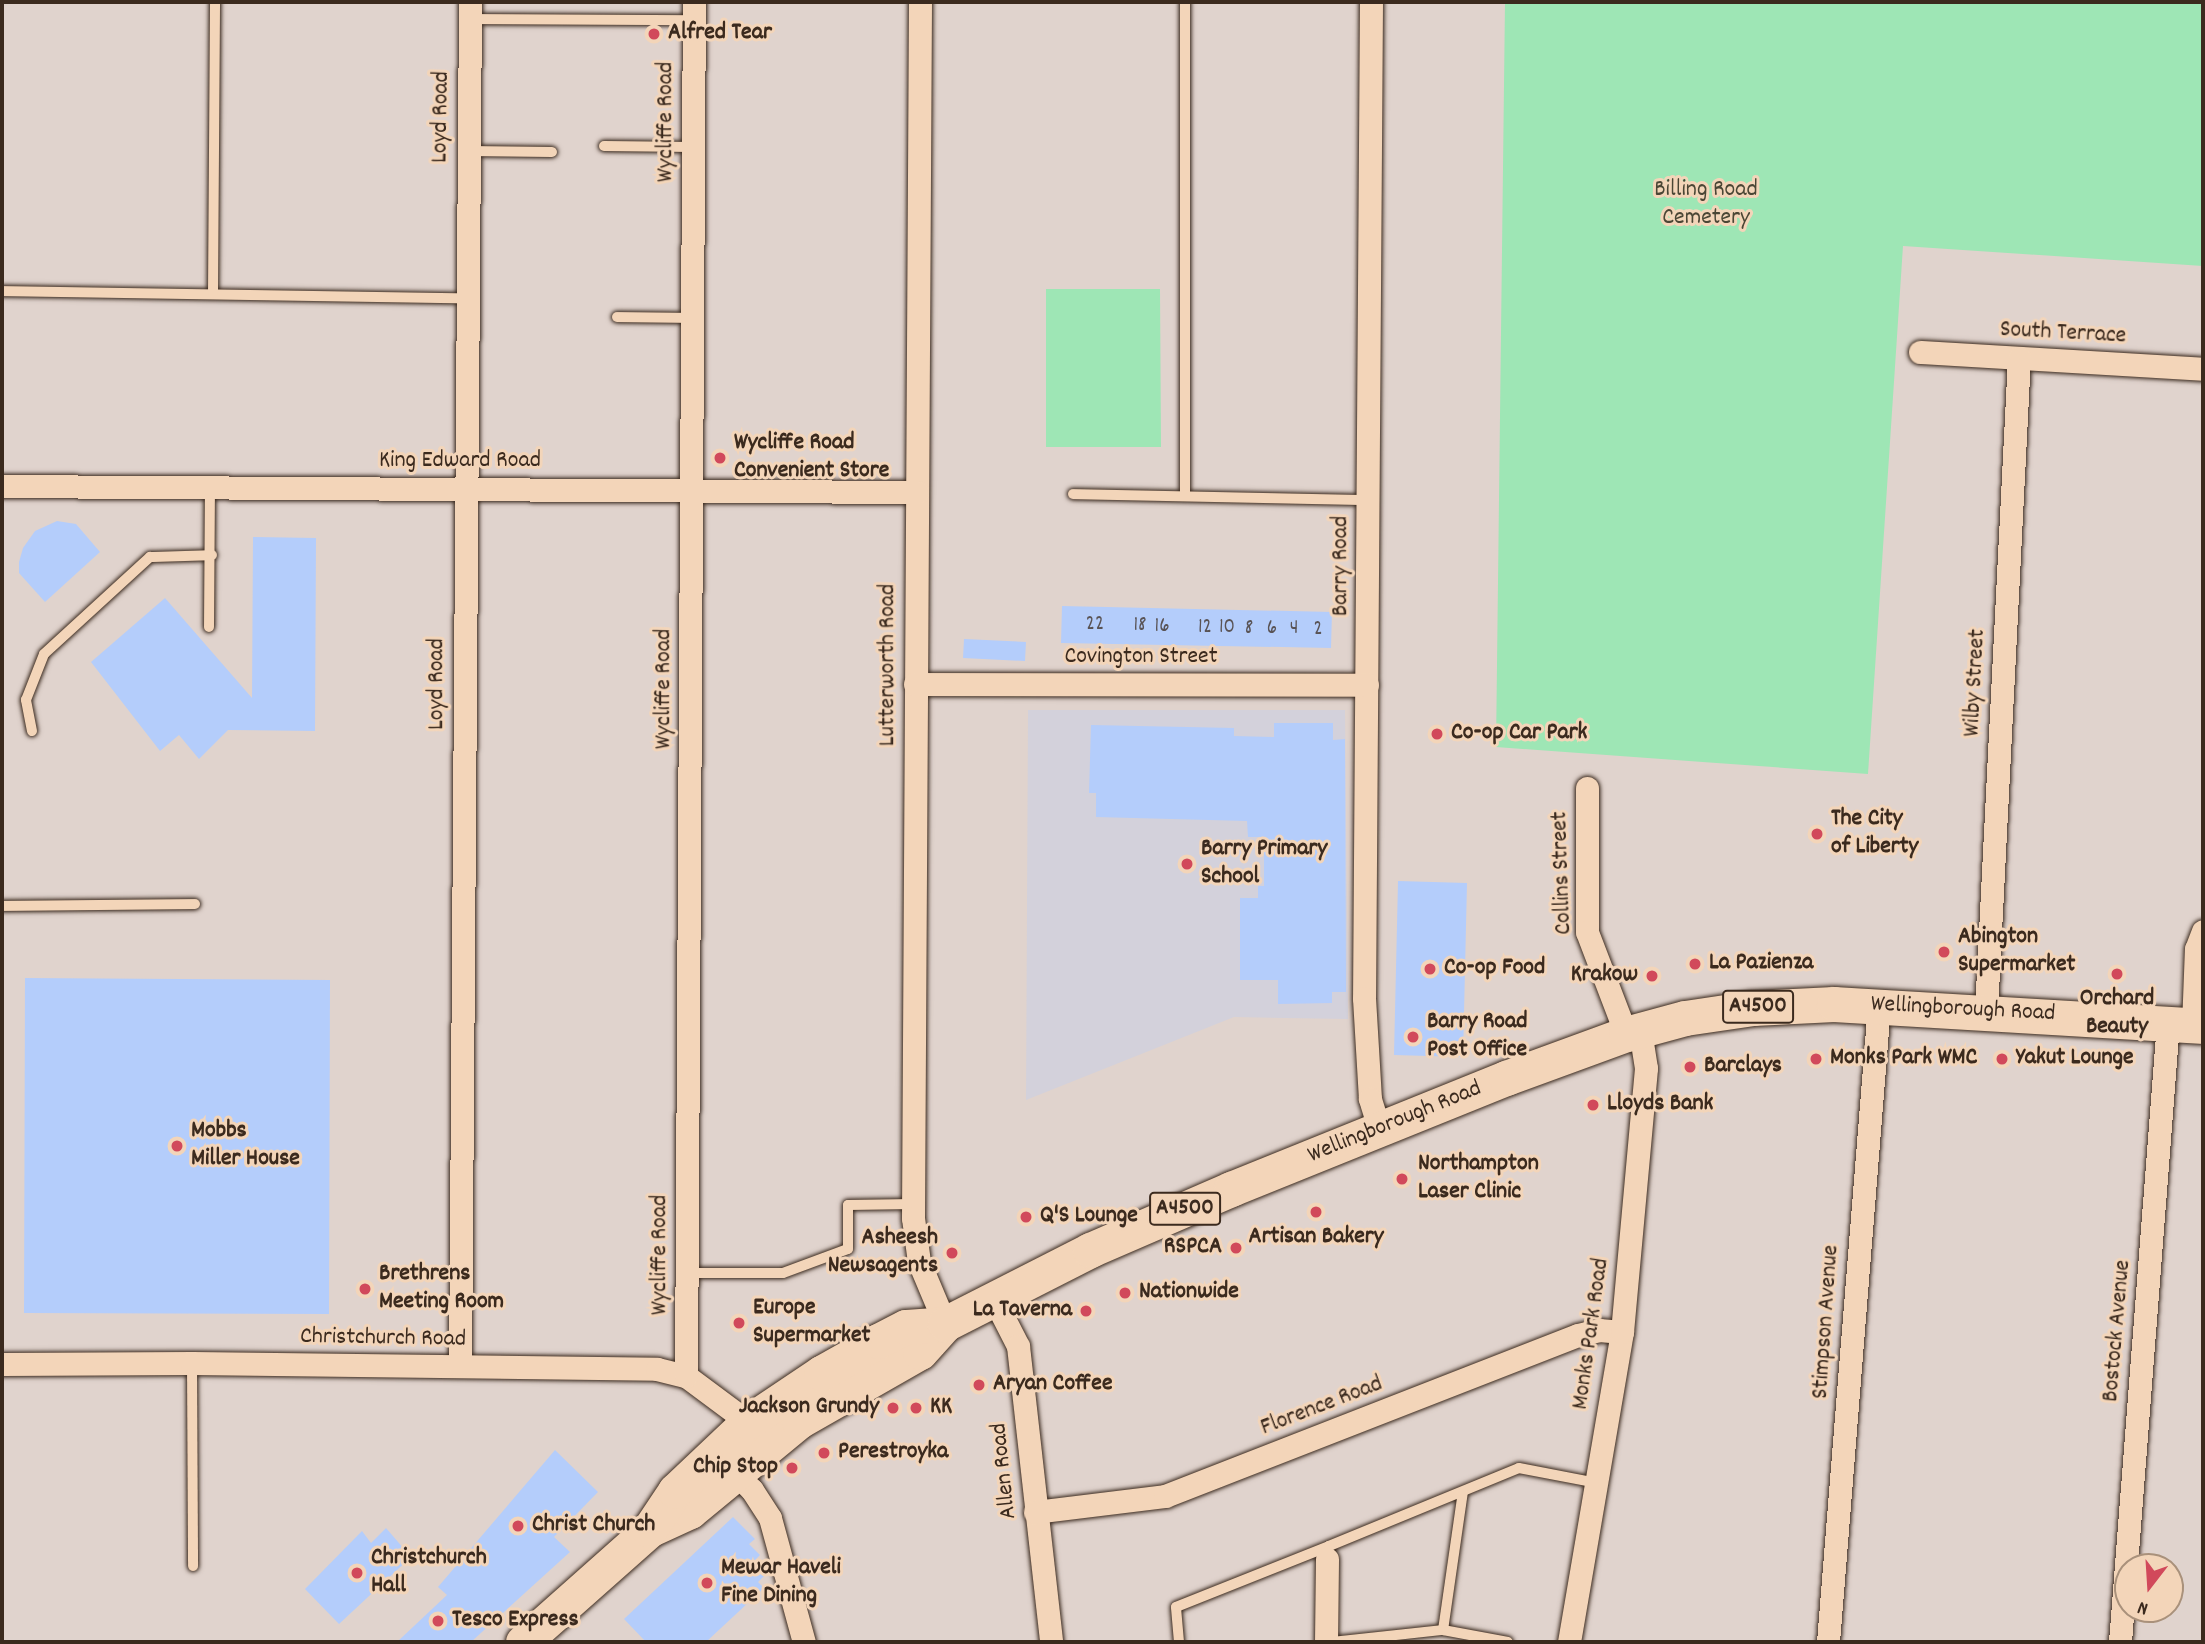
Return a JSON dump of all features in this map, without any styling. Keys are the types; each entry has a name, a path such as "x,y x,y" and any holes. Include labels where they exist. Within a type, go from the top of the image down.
{"main road":[{"name":"Wellingborough Road","path":"649,1530 690,1511 799,1422 920,1352 944,1324 994,1298 1090,1250 1379,1129 1633,1032 1685,1018 1753,1008 1879,1005 2188,1025"},
{"name":"Wellingborough Road","path":"523,1642 649,1530 675,1491 748,1422 821,1373 906,1327 944,1324"},
{"name":"Wellingborough Road","path":"748,1422 771,1426 799,1422"}],"street":[{"name":"Lutterworth Road","path":"920,2 913,1204 919,1262 944,1324"},
{"name":"Barry Road","path":"1371,2 1364,998 1371,1105 1379,1129"},
{"name":"Loyd Road","path":"460,1366 470,10"},
{"name":"Wycliffe Road","path":"686,1376 694,11"},
{"name":"South Terrace","path":"1920,352 2203,369"},
{"name":"Wilby Street","path":"1986,1011 2019,358"},
{"name":"King Edward Road","path":"2,486 917,492"},
{"name":"Covington Street","path":"915,684 1367,685"},
{"name":"Collins Street","path":"1587,788 1587,932 1633,1032"},
{"name":"Bostock Avenue","path":"2120,1642 2196,950 2203,931"},
{"name":"Stimpson Avenue","path":"1828,1642 1879,1005"},
{"name":"Monks Park Road","path":"1569,1642 1622,1332 1646,1068 1633,1032"},
{"name":"Allen Road","path":"994,1298 1018,1346 1051,1642"},
{"name":"Florence Road","path":"1035,1512 1165,1496 1577,1335 1599,1330 1622,1332"},
{"name":"Christchurch Road","path":"2,1364 192,1363 657,1369 686,1376 748,1422"},
{"path":"737,1475 752,1490 770,1518 804,1642"},
{"path":"1326,1642 1328,1553"}],"lane":[{"path":"213,293 215,2"},
{"path":"1185,2 1185,495"},
{"path":"470,10 694,11"},
{"path":"604,146 693,147"},
{"path":"468,150 552,152"},
{"path":"2,291 467,299"},
{"path":"617,317 692,318"},
{"path":"209,628 212,555 210,486"},
{"path":"1073,494 1368,500"},
{"path":"32,731 26,700 44,654 150,557 212,555"},
{"path":"2,905 195,904"},
{"path":"687,1273 783,1273 848,1249 848,1205 913,1204"},
{"path":"192,1363 193,1566"},
{"path":"1179,1642 1176,1607 1328,1553 1519,1468 1597,1483"},
{"path":"1443,1630 1463,1492"},
{"path":"1332,1642 1443,1630 1508,1642"}],"shaded area":[{"name":"Barry Primary School","path":"1028,710 1345,710 1348,1019 1234,1017 1026,1100"}],"green space":[{"name":"Billing Road Cemetery","path":"1505,2 2203,2 2203,266 1903,246 1868,774 1496,747"},
{"path":"1046,289 1160,289 1161,447 1046,447"}],"building":[{"path":"57,521 76,524 100,552 45,602 19,573 19,562 23,548 35,531"},
{"path":"253,537 316,538 315,731 228,730 199,759 179,735 160,751 91,662 165,598 252,698"},
{"path":"1062,606 1332,612 1331,648 1061,643"},
{"path":"964,639 1026,642 1025,661 963,658"},
{"path":"1274,723 1333,723 1333,740 1345,739 1346,992 1332,992 1332,1003 1278,1004 1278,980 1240,980 1240,898 1258,898 1258,886 1264,886 1264,837 1248,837 1247,821 1096,817 1096,793 1089,793 1091,725 1234,728 1234,736 1274,737"},
{"name":"Co-op Food","path":"1398,881 1467,883 1463,1057 1394,1055"},
{"name":"Mobbs Miller House","path":"25,978 330,980 329,1314 24,1313"},
{"name":"Christ Church","path":"555,1450 598,1492 554,1537 570,1552 471,1642 397,1642 447,1595 438,1587"},
{"path":"733,1517 755,1539 749,1544 760,1555 753,1562 764,1576 758,1582 764,1588 706,1642 646,1642 624,1619"},
{"name":"Christchurch Hall","path":"386,1528 411,1557 339,1624 305,1589 362,1531 371,1543"}],"place":[{"name":"Alfred Tear","path":"654,34"},
{"name":"Wycliffe Road Convenient Store","path":"720,458"},
{"name":"Co-op Car Park","path":"1437,734"},
{"name":"The City of Liberty","path":"1817,834"},
{"name":"Barry Primary School","path":"1187,864"},
{"name":"Abington Supermarket","path":"1944,952"},
{"name":"La Pazienza","path":"1695,964"},
{"name":"Co-op Food","path":"1430,969"},
{"name":"Orchard Beauty","path":"2117,974"},
{"name":"Krakow","path":"1652,976"},
{"name":"Barry Road Post Office","path":"1413,1037"},
{"name":"Monks Park WMC","path":"1816,1059"},
{"name":"Yakut Lounge","path":"2002,1059"},
{"name":"Barclays","path":"1690,1067"},
{"name":"Lloyds Bank","path":"1593,1105"},
{"name":"Mobbs Miller House","path":"177,1146"},
{"name":"Northampton Laser Clinic","path":"1402,1179"},
{"name":"Artisan Bakery","path":"1316,1212"},
{"name":"Q'S Lounge","path":"1026,1217"},
{"name":"RSPCA","path":"1236,1248"},
{"name":"Asheesh Newsagents","path":"952,1253"},
{"name":"Brethrens Meeting Room","path":"365,1289"},
{"name":"Nationwide","path":"1125,1293"},
{"name":"La Taverna","path":"1086,1311"},
{"name":"Europe Supermarket","path":"739,1323"},
{"name":"Aryan Coffee","path":"979,1385"},
{"name":"Jackson Grundy","path":"893,1408"},
{"name":"KK","path":"916,1408"},
{"name":"Perestroyka","path":"824,1453"},
{"name":"Chip Stop","path":"792,1468"},
{"name":"Christ Church","path":"518,1526"},
{"name":"Christchurch Hall","path":"357,1573"},
{"name":"Mewar Haveli Fine Dining","path":"707,1583"},
{"name":"Tesco Express","path":"438,1621"}]}
